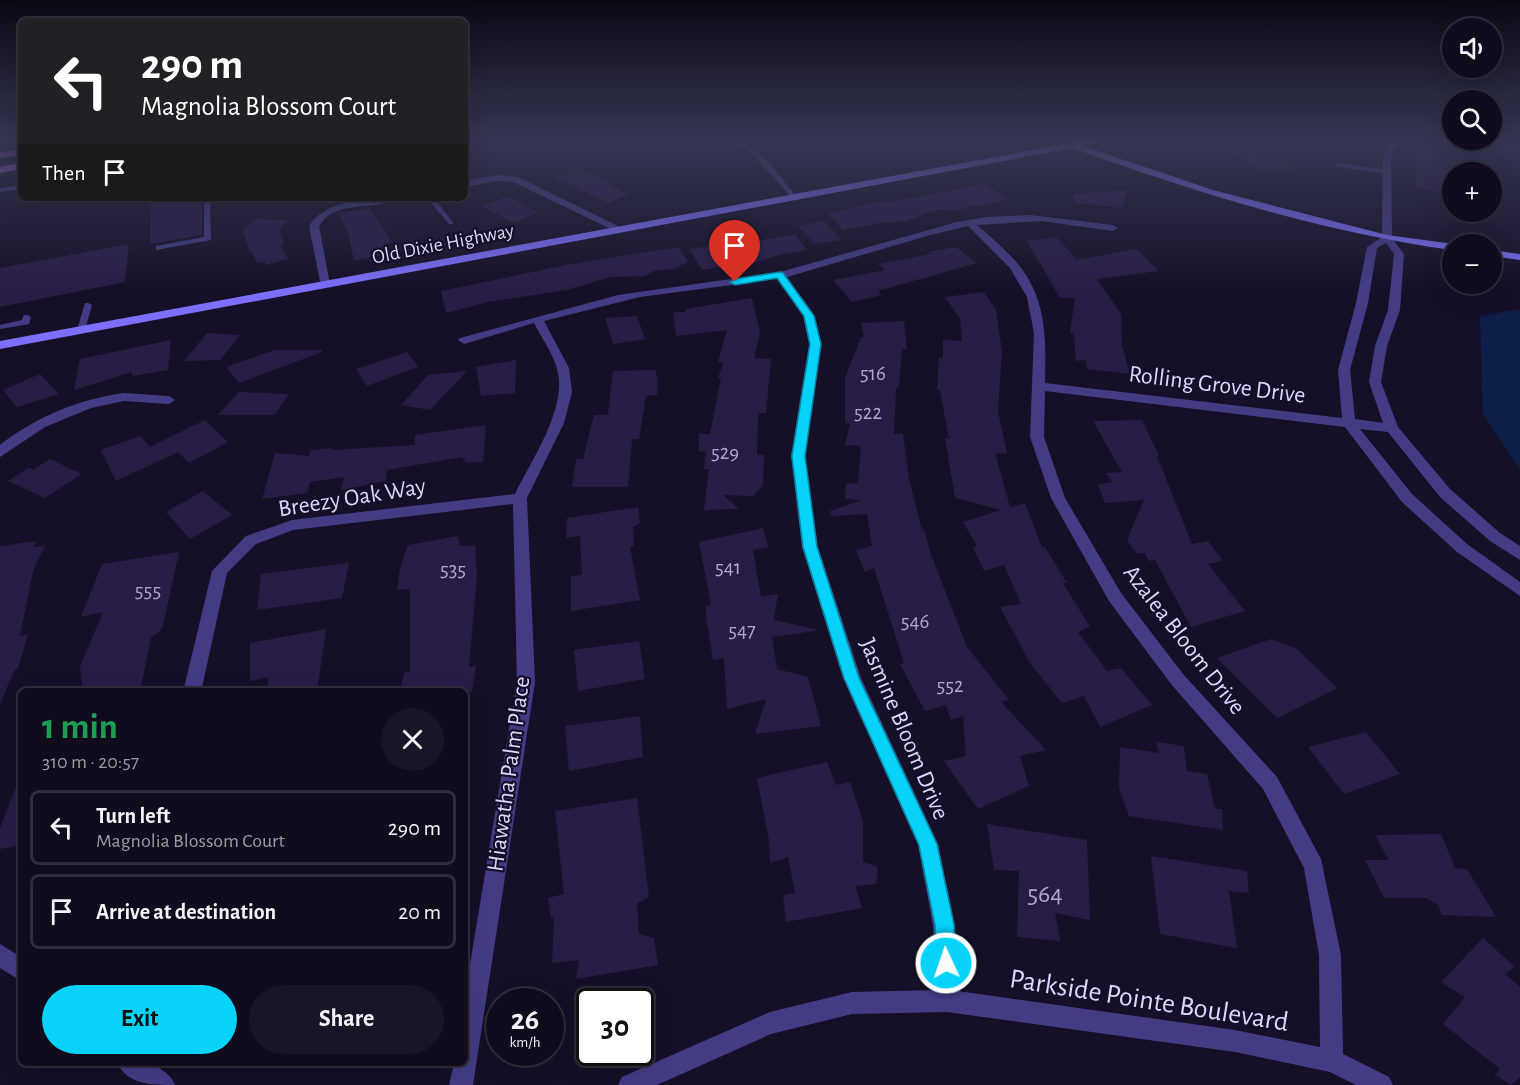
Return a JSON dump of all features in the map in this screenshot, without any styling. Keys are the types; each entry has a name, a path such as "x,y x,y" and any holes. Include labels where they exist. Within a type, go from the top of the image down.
{"street":[{"path":"537,190 619,229"},
{"name":"Old Dixie Highway","path":"0,345 833,190"},
{"path":"1203,190 1387,238 1442,246"},
{"path":"1386,190 1387,238 1399,254 1394,310 1382,346 1375,382 1392,428 1445,493 1495,537 1520,554"},
{"path":"325,284 314,226 316,220 323,214 340,207 372,201"},
{"path":"464,340 537,319 641,294 780,275 834,262 895,241 970,223 1017,218 1113,228"},
{"name":"Azalea Bloom Drive","path":"970,223 1014,266 1032,297 1040,333 1037,436 1058,498 1115,597 1177,679 1270,783 1314,866 1330,955 1332,1061"},
{"path":"1387,238 1372,247 1362,303 1344,370 1349,423 1407,498 1462,548 1520,590"},
{"path":"1502,255 1520,257"},
{"name":"Jasmine Bloom Drive","path":"780,275 809,316 815,344 798,456 810,547 852,678 928,844 944,925 947,1001"},
{"name":"Hiawatha Palm Place","path":"468,1044 526,681 520,498 557,423 566,392 563,369 537,319"},
{"name":"Rolling Grove Drive","path":"1038,386 1392,428"},
{"path":"0,452 19,436 69,410 120,397 169,400"},
{"name":"Breezy Oak Way","path":"193,688 220,571 251,540 292,525 520,498"},
{"path":"0,955 18,968"},
{"name":"Parkside Pointe Boulevard","path":"630,1085 770,1023 852,1003 947,1001 1235,1041 1332,1061 1381,1085"},
{"path":"133,1066 163,1085"},
{"name":"Hiawatha Palm Place","path":"462,1085 465,1066"}],"lane":[{"path":"787,190 794,197"},
{"path":"159,248 208,238 207,201"},
{"path":"433,201 452,223"},
{"path":"81,330 88,305"},
{"path":"0,327 26,322 27,316"}],"water":[{"path":"1520,309 1520,470 1483,414 1480,316"}],"building":[{"path":"579,190 619,190 628,194 609,203"},
{"path":"953,190 993,190 1009,198 980,207 977,205 952,211 940,209 905,221 843,230 829,213 883,200 885,202"},
{"path":"1127,190 1123,208 1074,203 1074,194"},
{"path":"1425,190 1442,190 1442,193"},
{"path":"508,196 537,212 515,223 482,206"},
{"path":"151,201 202,201 202,235 150,244"},
{"path":"369,208 393,243 384,244 387,254 354,261 348,231 337,213"},
{"path":"255,219 288,220 279,230 284,244 280,245 288,259 266,265 264,261 257,263 250,252 243,231"},
{"path":"824,221 841,240 815,244 798,226"},
{"path":"795,234 807,250 782,254 744,266 743,263 702,270 689,249 756,239 758,241"},
{"path":"1056,237 1076,258 1075,260 1136,249 1159,271 1097,279 1121,314 1122,346 1130,374 1087,369 1086,360 1076,361 1074,333 1070,333 1075,298 1060,298 1027,241"},
{"path":"129,244 125,282 0,307 0,268"},
{"path":"678,247 688,262 673,269 654,271 645,276 610,277 567,290 488,302 446,313 441,291 566,265"},
{"path":"956,247 977,263 878,291 882,295 852,302 833,280 885,270 879,264"},
{"path":"984,292 996,310 1002,351 998,411 1007,454 995,453 1010,507 1025,503 1042,547 1045,547 1067,583 1063,583 1090,627 1078,632 1107,671 1121,668 1152,705 1100,727 1084,696 1062,703 1030,663 1000,607 1021,604 1004,565 984,571 973,547 977,546 963,522 1001,510 955,498 945,438 949,439 940,390 937,390 939,358 943,358 943,340 962,341 960,319 945,297"},
{"path":"752,298 760,333 754,358 771,359 766,413 758,413 757,455 764,455 763,485 753,496 723,495 739,509 704,510 709,469 704,469 706,452 699,451 699,434 710,434 721,378 718,378 723,363 718,362 727,330 676,336 673,312 685,312 686,309"},
{"path":"637,316 645,339 613,344 605,318"},
{"path":"904,321 907,349 902,349 899,388 896,387 894,434 903,434 909,479 922,530 924,529 930,552 967,647 1009,700 1001,702 1046,750 1020,756 1029,786 978,809 944,761 966,756 963,716 951,720 946,705 925,711 900,664 904,663 874,568 865,572 856,550 872,546 867,514 831,516 830,511 862,500 845,499 846,484 858,483 861,446 845,445 850,424 845,423 845,378 861,337 864,337 861,323"},
{"path":"207,333 240,335 220,360 184,361"},
{"path":"171,340 168,370 132,376 132,372 74,390 80,359"},
{"path":"275,350 321,350 322,352 239,383 226,367"},
{"path":"407,352 418,367 367,386 356,369"},
{"path":"516,360 515,393 481,396 476,367"},
{"path":"655,370 658,380 657,395 646,396 639,439 632,439 628,487 572,487 576,459 583,459 594,415 608,415 613,371"},
{"path":"467,371 430,410 401,405 428,375"},
{"path":"40,374 59,394 17,407 3,390"},
{"path":"239,392 289,394 275,415 218,415"},
{"path":"205,420 228,442 189,463 178,452 116,481 101,450 140,436 150,447"},
{"path":"1142,420 1159,456 1157,456 1192,544 1208,541 1223,561 1208,564 1245,611 1191,627 1155,560 1149,561 1145,553 1136,553 1127,540 1144,500 1105,503 1098,485 1112,482 1106,473 1122,472 1093,421"},
{"path":"486,425 483,462 466,463 462,457 387,470 386,481 341,490 344,477 310,482 307,493 262,499 275,453 309,456 311,450 415,445 415,435"},
{"path":"50,459 82,474 45,498 8,481 28,468 34,469"},
{"path":"203,491 232,515 190,539 166,512"},
{"path":"638,507 640,523 633,527 634,546 630,547 640,600 571,611 571,576 582,575 580,536 566,538 567,518"},
{"path":"763,528 768,547 753,550 761,597 778,594 774,620 815,629 815,631 772,637 777,669 808,677 821,726 755,734 766,699 727,709 724,658 713,660 706,617 706,606 711,605 699,542"},
{"path":"458,536 460,546 475,545 477,575 469,667 476,666 472,692 468,692 468,688 401,688 404,673 410,672 410,589 397,590 400,568 408,545"},
{"path":"37,541 33,547 45,546 33,571 20,636 28,634 18,669 15,669 0,704 0,546"},
{"path":"179,552 163,626 151,637 141,688 83,688 80,666 103,612 81,617 102,564"},
{"path":"349,563 342,598 257,610 261,574"},
{"path":"326,629 318,688 267,688 268,677 250,681 250,643"},
{"path":"1271,639 1297,649 1337,688 1277,718 1217,658"},
{"path":"639,641 645,679 578,691 574,650"},
{"path":"640,716 643,757 569,771 565,726"},
{"path":"1366,732 1400,774 1344,794 1308,747"},
{"path":"1156,742 1184,746 1187,771 1207,774 1215,809 1222,809 1223,830 1129,816 1119,788 1120,747 1159,753"},
{"path":"827,762 836,785 850,782 863,821 863,862 878,867 876,884 855,886 862,908 786,922 783,895 795,893 788,857 770,863 769,840 757,778"},
{"path":"18,782 18,846 0,849 0,828"},
{"path":"637,798 649,897 637,903 639,934 654,938 658,965 576,979 579,960 552,963 554,917 551,917 548,898 564,894 555,811"},
{"path":"987,824 1087,840 1090,920 1055,913 1060,941 1017,937 1019,871 994,870"},
{"path":"1441,834 1455,868 1467,869 1496,917 1442,915 1438,905 1426,898 1384,898 1365,860 1389,860 1375,835"},
{"path":"1151,856 1247,871 1249,893 1229,891 1237,948 1160,934"},
{"path":"1483,938 1515,967 1505,974 1520,987 1520,1077 1511,1085 1495,1075 1500,1069 1443,1024 1465,997 1441,982"}],"route":[{"path":"735,282 780,275 809,316 815,344 808,378 798,456 810,547 852,678 928,844 944,925 946,963"}]}
